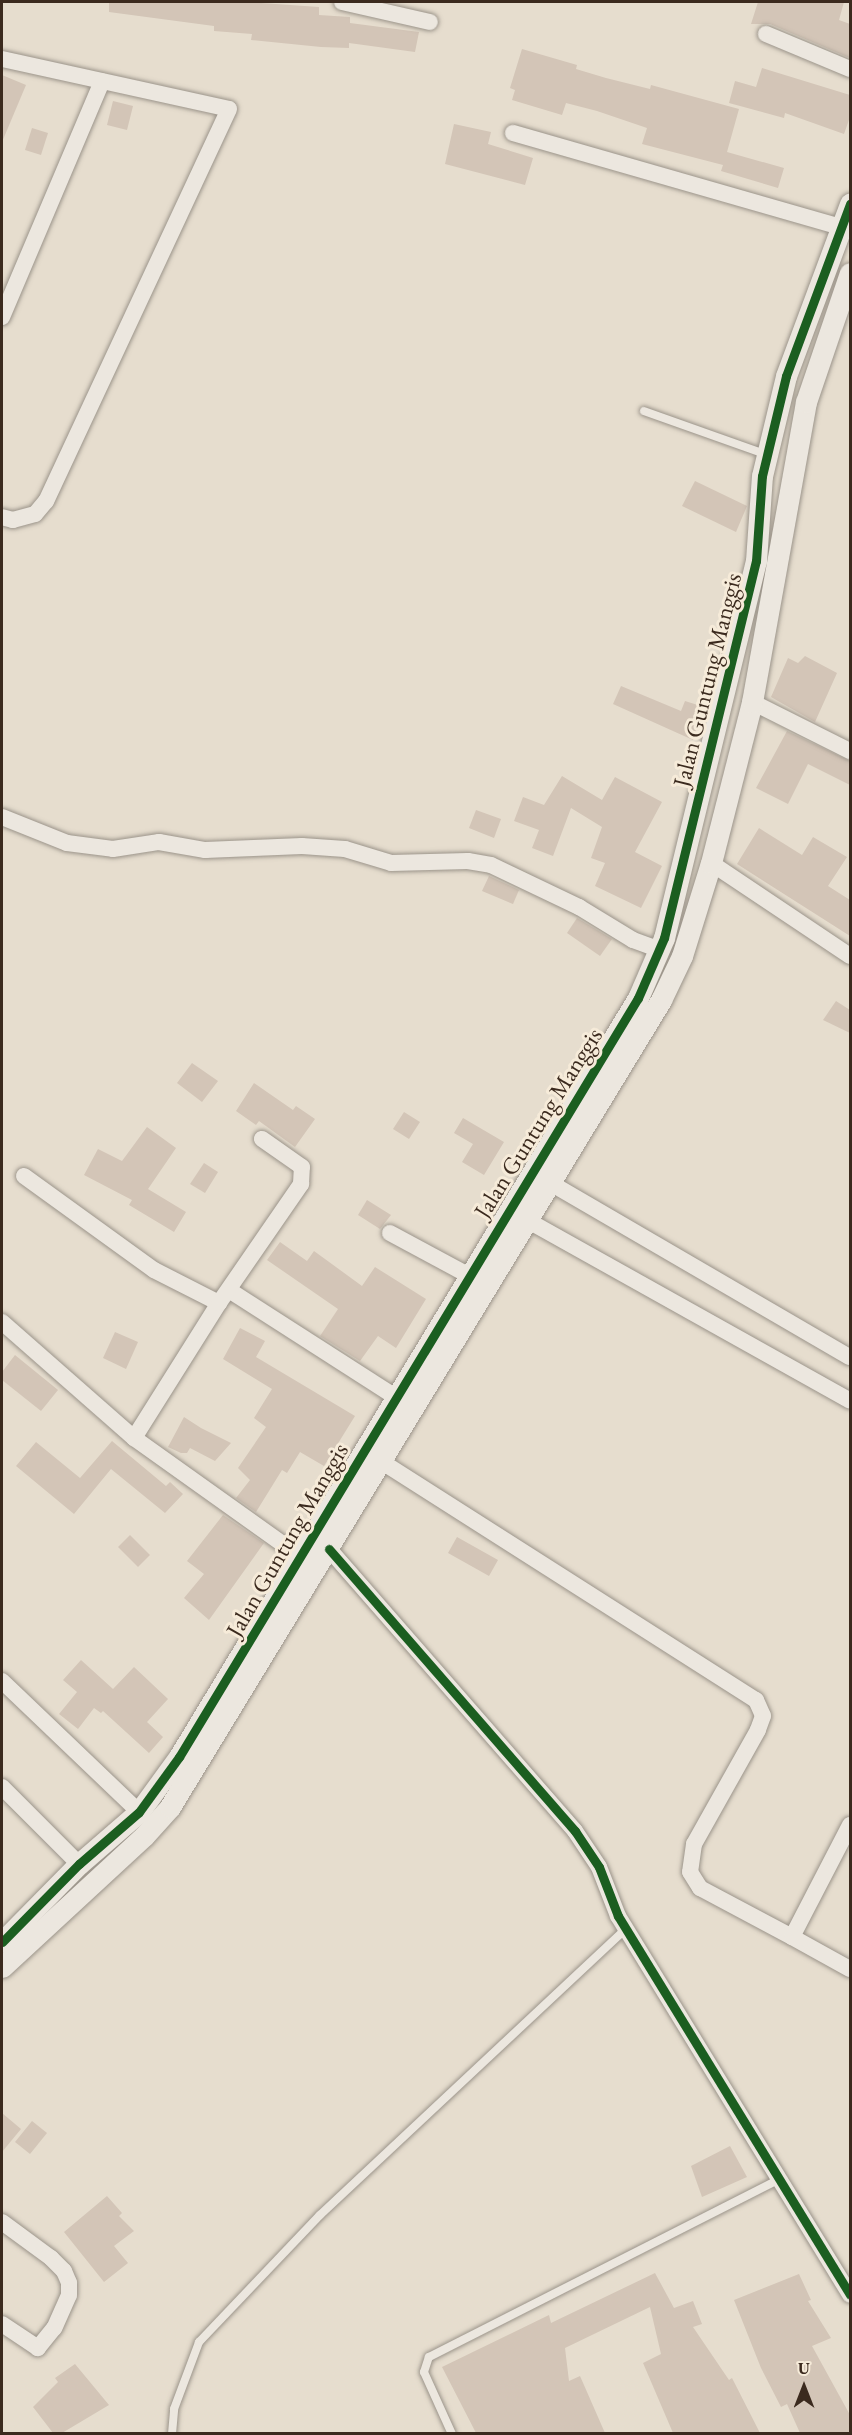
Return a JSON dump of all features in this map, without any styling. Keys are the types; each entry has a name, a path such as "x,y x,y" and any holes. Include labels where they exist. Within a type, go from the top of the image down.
{"street":[{"path":"342,2 430,22"},
{"path":"766,34 850,69"},
{"path":"2,59 228,109 46,501 35,514 13,520 2,517"},
{"path":"2,317 102,81"},
{"path":"513,133 841,227"},
{"name":"Jalan Guntung Manggis","path":"2,1942 79,1864 139,1812 179,1757 302,1557 394,1396 638,998 660,950 756,561 766,454 786,376 850,204"},
{"name":"Jalan Guntung Manggis","path":"2,1967 158,1823 329,1549 379,1460 547,1181 661,1000 682,956 711,863 752,702 806,402 850,273"},
{"path":"752,702 850,751"},
{"path":"2,816 67,843 112,849 159,842 205,850 303,846 345,849 391,863 468,861 491,865 579,907 633,940 660,950"},
{"path":"711,863 850,956"},
{"path":"134,1438 304,1175 302,1167 262,1139"},
{"path":"24,1176 154,1270 224,1297 394,1396"},
{"path":"547,1181 850,1357"},
{"path":"525,1219 850,1401"},
{"path":"390,1233 468,1275"},
{"path":"2,1322 134,1438 302,1557"},
{"path":"379,1460 756,1700 763,1716 758,1730 693,1844 690,1872 700,1888 850,1969"},
{"path":"329,1549 575,1831 599,1867 626,1929 850,2294"},
{"path":"2,1681 139,1812"},
{"path":"2,1787 79,1864"},
{"path":"792,1937 850,1825"},
{"path":"2,2222 51,2258 64,2271 69,2283 69,2295 54,2328 38,2348 2,2324"}],"lane":[{"path":"644,411 766,454"},
{"path":"172,2433 174,2409 199,2342 320,2215 626,1929"},
{"path":"452,2433 424,2372 429,2357 781,2179"}],"building":[{"path":"109,2 248,2 319,7 319,15 350,17 350,23 419,32 415,52 349,43 349,48 321,47 251,40 252,34 214,31 214,26 109,12"},
{"path":"758,2 844,2 839,20 850,24 850,58 770,24 751,24"},
{"path":"522,49 577,65 576,69 606,78 650,89 651,85 739,109 727,152 784,168 778,188 721,171 723,165 642,144 647,128 597,111 566,103 562,115 512,100 515,90 510,88"},
{"path":"762,68 850,95 850,117 844,134 785,113 784,118 729,103 735,81 756,87"},
{"path":"2,75 26,85 2,142"},
{"path":"113,101 133,106 127,130 107,125"},
{"path":"454,124 491,132 488,144 533,158 525,185 445,164"},
{"path":"32,128 48,133 41,155 25,150"},
{"path":"695,481 747,506 736,532 682,506"},
{"path":"805,656 837,673 815,722 771,697 788,658 798,663"},
{"path":"621,686 681,711 685,701 704,707 693,740 613,704"},
{"path":"787,731 850,761 850,785 808,764 788,804 756,788"},
{"path":"562,776 602,800 615,777 662,802 635,852 662,866 641,908 595,886 605,863 591,858 602,827 571,808 553,856 532,848 539,830 514,821 523,797 544,805"},
{"path":"476,810 501,819 494,838 469,828"},
{"path":"759,828 802,855 813,837 847,857 828,886 850,900 850,936 737,864"},
{"path":"489,876 519,890 513,904 482,891"},
{"path":"577,918 612,939 600,956 567,933"},
{"path":"836,1001 850,1010 850,1033 823,1020"},
{"path":"192,1063 218,1081 202,1102 177,1083"},
{"path":"254,1083 293,1110 296,1106 315,1119 295,1147 259,1121 256,1125 236,1111"},
{"path":"404,1112 420,1122 409,1139 393,1129"},
{"path":"463,1118 504,1142 484,1175 462,1162 473,1144 454,1133"},
{"path":"147,1127 176,1148 148,1189 186,1212 174,1232 129,1205 132,1200 84,1175 98,1149 122,1161"},
{"path":"204,1163 218,1172 205,1193 190,1184"},
{"path":"367,1200 391,1215 380,1229 358,1215"},
{"path":"280,1242 307,1261 314,1251 362,1286 375,1267 426,1299 396,1348 378,1336 360,1361 320,1336 338,1309 267,1260"},
{"path":"240,1328 265,1341 256,1357 355,1416 324,1466 300,1452 287,1473 282,1470 256,1512 236,1498 250,1480 238,1468 266,1427 254,1418 272,1389 223,1359"},
{"path":"115,1332 138,1342 126,1369 103,1358"},
{"path":"15,1355 58,1390 41,1411 2,1380 2,1372"},
{"path":"184,1417 231,1443 215,1461 190,1448 187,1453 181,1453 168,1447"},
{"path":"112,1441 166,1486 170,1482 183,1494 165,1513 111,1469 74,1514 16,1466 36,1442 80,1478"},
{"path":"223,1515 264,1543 209,1620 184,1598 204,1574 187,1561"},
{"path":"130,1535 150,1555 138,1567 118,1547"},
{"path":"457,1537 498,1560 489,1576 448,1553"},
{"path":"81,1660 113,1689 134,1667 168,1699 147,1722 163,1737 149,1753 103,1711 101,1713 94,1708 78,1729 59,1714 77,1692 63,1680"},
{"path":"2,2113 21,2129 2,2152"},
{"path":"32,2121 47,2133 30,2154 15,2142"},
{"path":"730,2146 747,2177 702,2197 691,2166"},
{"path":"107,2196 122,2213 119,2216 134,2231 114,2246 128,2263 104,2282 64,2232"},
{"path":"655,2273 674,2308 693,2301 702,2324 693,2327 729,2380 732,2378 760,2433 673,2433 643,2363 661,2354 650,2307 565,2348 569,2381 580,2376 605,2433 476,2433 442,2367 549,2315 551,2323"},
{"path":"799,2274 811,2300 808,2301 831,2338 812,2346 850,2415 850,2433 800,2433 787,2404 781,2407 761,2368 734,2300"},
{"path":"75,2364 109,2405 62,2433 53,2433 33,2407 58,2382 55,2378"}],"cycle path":[{"path":"2,1942 79,1864 139,1812 179,1757 638,998 664,938 756,561 762,476 786,376 850,204"},
{"path":"329,1549 575,1831 599,1867 618,1916 850,2294"}]}
